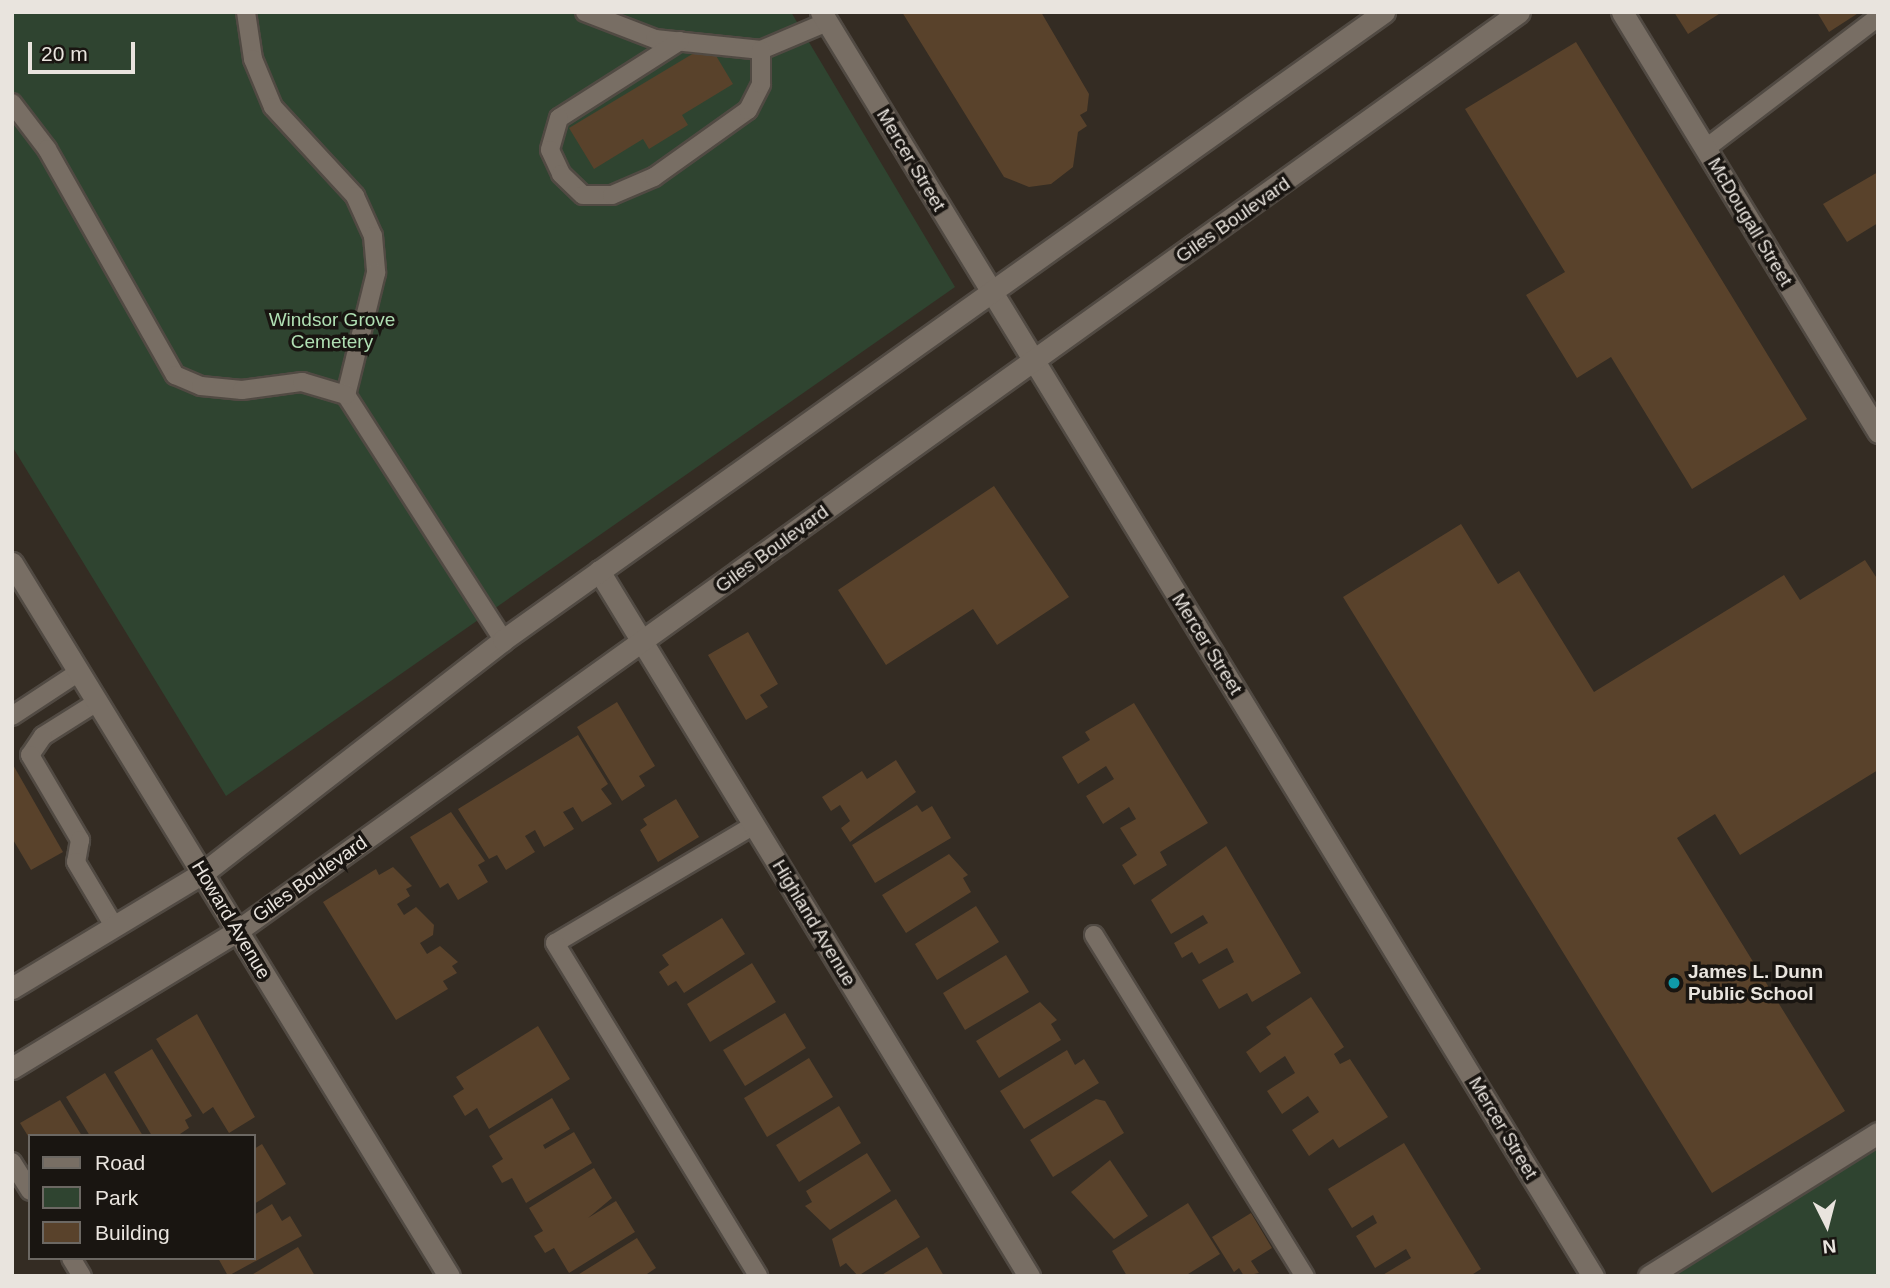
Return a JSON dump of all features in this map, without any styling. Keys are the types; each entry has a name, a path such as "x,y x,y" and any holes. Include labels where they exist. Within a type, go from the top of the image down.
{"street":[{"path":"12,988 202,873 503,640 1384,12"},
{"name":"Giles Boulevard","path":"12,1068 237,931 1519,12"},
{"name":"McDougall Street","path":"1622,12 1878,432"},
{"name":"Mercer Street","path":"824,17 1593,1276"},
{"name":"Howard Avenue","path":"12,563 449,1276"},
{"name":"Highland Avenue","path":"599,571 1029,1276"},
{"path":"1649,1276 1878,1133"}],"lane":[{"path":"246,12 253,59 273,107 355,197 373,236 376,273 346,395"},
{"path":"585,12 655,39 761,50 824,17"},
{"path":"1705,149 1878,17"},
{"path":"680,41 559,118 550,150 561,174 583,195 611,195 654,177 748,110 761,84 761,50"},
{"path":"12,103 47,149 175,375 201,386 242,390 302,382 346,395 503,640"},
{"path":"12,716 79,672"},
{"path":"97,702 43,736 30,755 80,840 76,862 114,926"},
{"path":"754,825 555,943 758,1276"},
{"path":"1094,934 1305,1276"},
{"path":"12,1162 28,1188"},
{"path":"72,1260 82,1276"}],"green space":[{"name":"Windsor Grove Cemetery","path":"12,12 791,12 955,287 226,796 12,446"},
{"path":"1878,1147 1878,1276 1653,1276"}],"building":[{"path":"902,12 1041,12 1089,94 1087,111 1080,115 1087,126 1078,132 1073,167 1051,184 1029,187 1004,177"},
{"path":"1674,12 1722,12 1688,34"},
{"path":"1817,12 1860,12 1829,32"},
{"path":"1576,42 1807,419 1692,489 1611,357 1577,378 1526,295 1565,272 1465,109"},
{"path":"709,44 733,84 682,115 688,125 649,149 643,139 594,169 569,128"},
{"path":"1878,172 1878,223 1847,242 1823,204"},
{"path":"994,486 1069,597 997,645 973,609 886,665 838,590"},
{"name":"James L. Dunn Public School","path":"1461,524 1498,584 1519,571 1594,692 1784,575 1800,600 1865,560 1878,580 1878,770 1740,855 1715,814 1677,838 1845,1111 1712,1193 1343,597"},
{"path":"748,632 778,684 760,695 768,707 746,720 708,655"},
{"path":"617,702 655,766 639,776 645,786 622,801 577,727"},
{"path":"1134,703 1208,823 1160,852 1167,865 1134,885 1122,865 1137,855 1120,828 1136,819 1129,807 1103,824 1086,796 1114,779 1106,766 1078,784 1062,757 1090,740 1085,732"},
{"path":"578,735 608,784 601,789 612,804 582,822 573,807 563,812 574,829 544,847 535,830 525,836 535,852 506,870 497,855 489,859 458,809"},
{"path":"896,760 916,792 850,842 841,828 850,821 840,805 831,811 822,797 862,771 867,779"},
{"path":"12,763 63,852 31,870 12,838"},
{"path":"676,799 699,837 658,862 640,830 647,825 643,819"},
{"path":"917,805 922,812 932,806 951,838 875,883 852,845"},
{"path":"451,812 485,861 478,865 488,882 458,900 448,883 440,888 410,837"},
{"path":"1226,846 1301,973 1252,1002 1247,993 1219,1009 1202,980 1234,962 1227,948 1199,964 1192,952 1182,958 1174,943 1208,923 1203,915 1171,934 1151,900"},
{"path":"949,854 968,875 963,878 971,892 906,933 882,895"},
{"path":"393,867 412,886 406,889 410,896 397,904 404,915 416,907 434,925 433,935 420,943 427,954 440,946 458,962 452,966 457,973 443,981 448,989 396,1020 323,902 376,869 379,875"},
{"path":"976,906 999,942 937,980 915,944"},
{"path":"722,918 745,954 684,993 676,981 668,986 659,972 669,965 662,955"},
{"path":"1006,955 1029,992 965,1030 943,993"},
{"path":"752,963 776,1002 710,1042 687,1004"},
{"path":"1311,997 1344,1047 1334,1054 1340,1064 1350,1059 1388,1117 1339,1148 1333,1139 1309,1156 1292,1130 1319,1112 1308,1096 1282,1114 1267,1091 1295,1073 1285,1056 1260,1073 1246,1052 1271,1034 1266,1027"},
{"path":"1040,1002 1057,1020 1051,1024 1061,1040 999,1078 976,1041"},
{"path":"785,1013 806,1048 745,1086 723,1050"},
{"path":"197,1014 255,1117 229,1133 213,1107 203,1114 156,1039"},
{"path":"538,1026 570,1079 489,1129 477,1108 465,1116 453,1096 464,1089 456,1077"},
{"path":"152,1049 192,1116 185,1120 189,1128 180,1134 151,1134 114,1072"},
{"path":"1067,1050 1075,1065 1084,1059 1099,1083 1024,1129 1000,1091"},
{"path":"809,1058 833,1097 767,1137 744,1098"},
{"path":"105,1073 142,1134 89,1134 66,1097"},
{"path":"552,1098 570,1129 543,1145 545,1149 574,1132 592,1163 526,1203 512,1178 502,1183 492,1166 503,1159 489,1136"},
{"path":"1096,1099 1105,1101 1124,1133 1053,1177 1030,1140"},
{"path":"60,1100 81,1134 28,1136 20,1123"},
{"path":"839,1106 861,1143 799,1182 776,1145"},
{"path":"1404,1143 1481,1269 1470,1276 1381,1276 1411,1258 1406,1249 1375,1268 1356,1236 1377,1223 1373,1215 1352,1228 1328,1189"},
{"path":"262,1144 286,1184 256,1203 256,1148"},
{"path":"867,1153 891,1191 830,1230 805,1206 812,1202 806,1191"},
{"path":"1110,1160 1148,1216 1114,1239 1071,1192"},
{"path":"594,1168 612,1198 588,1218 616,1201 635,1232 569,1273 554,1248 545,1253 534,1236 543,1231 529,1208"},
{"path":"896,1199 920,1237 858,1276 846,1263 840,1267 832,1239"},
{"path":"1188,1203 1220,1254 1185,1276 1127,1276 1112,1251"},
{"path":"272,1204 282,1221 290,1216 302,1236 228,1276 219,1260 256,1260 256,1214"},
{"path":"1251,1213 1272,1248 1251,1261 1259,1273 1244,1276 1239,1268 1234,1272 1212,1237"},
{"path":"637,1238 656,1268 644,1276 576,1276"},
{"path":"298,1247 315,1276 250,1276"},
{"path":"927,1247 944,1276 880,1276"}],"place":[{"name":"James L. Dunn Public School","path":"1674,983"}]}
